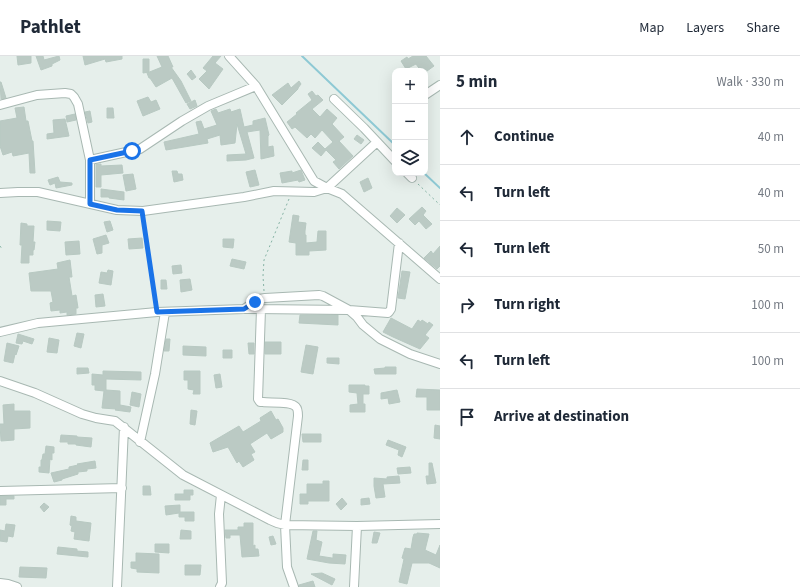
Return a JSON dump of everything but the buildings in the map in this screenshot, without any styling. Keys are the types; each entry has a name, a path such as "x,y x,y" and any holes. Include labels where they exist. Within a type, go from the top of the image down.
{"street":[{"path":"229,56 256,86 314,180 327,188 342,194 440,279"},
{"path":"428,92 440,85"},
{"path":"90,160 140,148 208,106 256,86"},
{"path":"0,105 37,95 65,93 71,94 74,97 78,104 90,160 90,204"},
{"path":"334,99 392,158"},
{"path":"0,193 38,192 117,210 142,211 274,191 314,192 327,188 377,142"},
{"path":"0,332 38,323 161,312 261,309 349,310 376,311 385,313 390,311 399,243"},
{"path":"244,309 259,299 264,298 319,295 328,298 349,310 363,325 380,339 410,354 440,364"},
{"path":"261,309 258,399 260,402 291,404 296,407 298,411 285,525 287,567 294,587"},
{"path":"140,442 155,374 161,312"},
{"path":"0,381 35,393 82,414 115,421 183,475 273,522 285,525 357,526 440,524"},
{"path":"117,587 124,427"},
{"path":"0,491 122,488"},
{"path":"220,587 222,583 219,514 221,495"},
{"path":"354,587 357,526"},
{"path":"0,583 17,587"}],"path":[{"path":"409,176 440,205"},
{"path":"264,298 264,260 293,191"},
{"path":"142,211 161,312"}],"waterway":[{"path":"302,56 392,142"},
{"path":"427,176 440,188"}],"route":[{"path":"132,151 90,160 90,204 117,210 142,211 157,312 244,309 255,302"}]}
